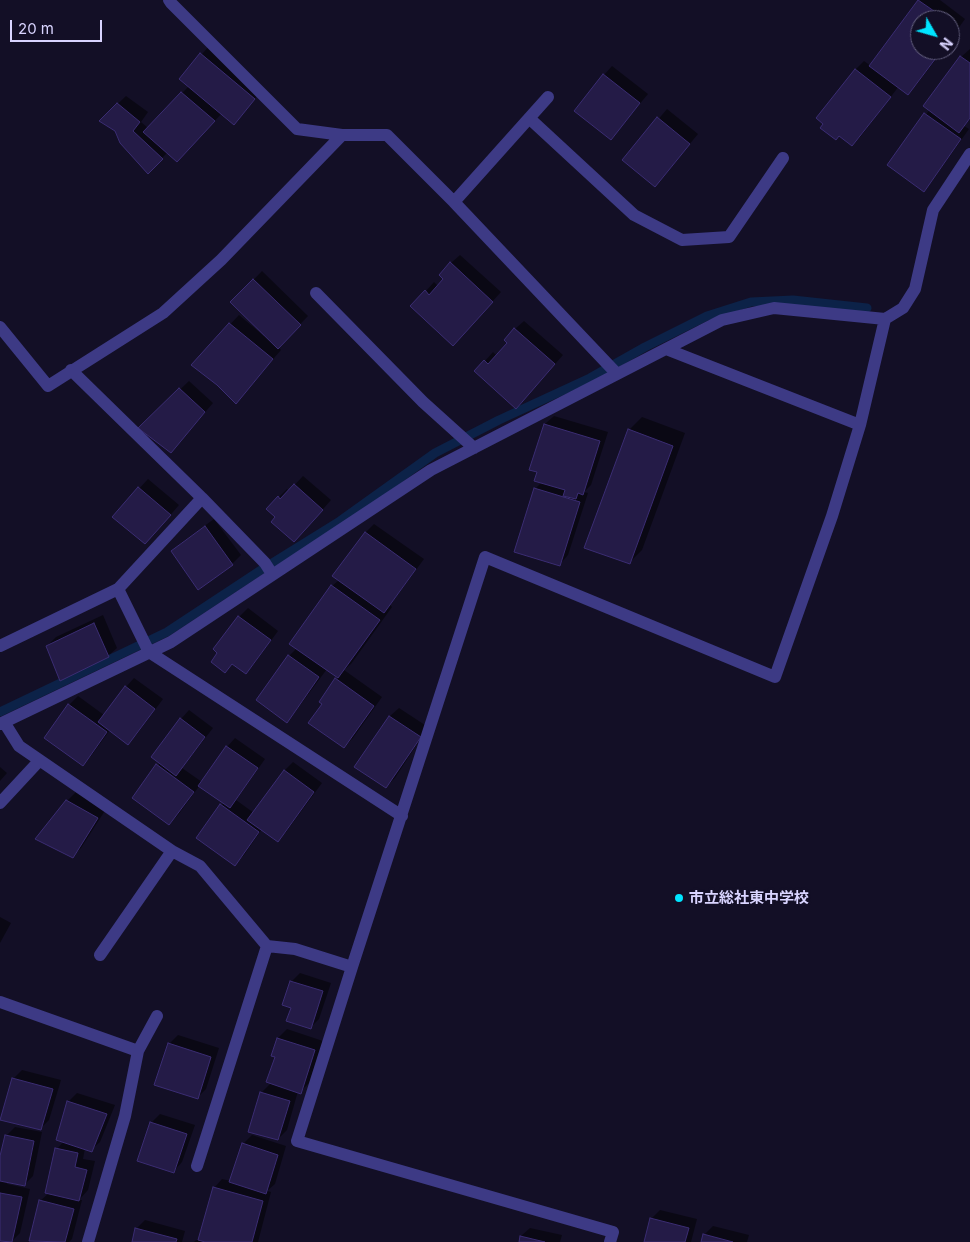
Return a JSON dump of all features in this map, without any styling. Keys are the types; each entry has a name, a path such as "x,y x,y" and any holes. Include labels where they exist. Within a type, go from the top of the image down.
{"street":[{"path":"169,0 297,130 342,135 386,135 454,202 612,369"},
{"path":"454,202 548,96"},
{"path":"529,118 634,215 682,240 729,237 783,158"},
{"path":"0,327 48,386 163,313 221,260 342,135"},
{"path":"352,967 295,949 267,946 200,866 172,851 19,746 2,723 148,650 171,642 268,569 431,470 467,441 612,369 666,349 722,320 774,308 885,319 903,308 915,289 933,210 970,154"},
{"path":"316,293 423,402 467,441"},
{"path":"610,1242 613,1232 297,1141 485,557 775,677 832,516 860,424 885,319"},
{"path":"666,349 860,424"},
{"path":"71,370 202,498 268,569"},
{"path":"0,646 118,589 202,498"},
{"path":"118,589 148,650 402,816"},
{"path":"0,804 40,761"},
{"path":"100,955 172,851"},
{"path":"196,1166 267,946"},
{"path":"0,1002 138,1052"},
{"path":"88,1242 125,1116 138,1052 157,1016"}],"building":[{"path":"918,0 932,10 911,10"},
{"path":"910,11 910,60 934,60 908,95 869,66"},
{"path":"200,53 255,99 234,125 179,79"},
{"path":"960,56 970,63 970,118 959,133 923,106 957,60 960,60"},
{"path":"855,69 891,97 852,146 839,136 836,140 820,128 823,124 816,118"},
{"path":"603,74 640,103 611,140 574,111"},
{"path":"181,92 215,121 177,162 143,132"},
{"path":"117,103 140,122 133,131 163,159 148,174 120,143 115,131 99,121"},
{"path":"924,113 961,139 924,192 887,165"},
{"path":"657,117 690,144 655,187 622,160"},
{"path":"450,262 493,302 453,346 410,306 425,290 429,295 443,279 439,275"},
{"path":"253,279 301,325 278,349 230,302"},
{"path":"229,323 273,359 236,404 217,385 191,365"},
{"path":"514,328 555,364 516,409 474,371 484,360 488,364 507,343 504,340"},
{"path":"179,388 205,412 171,453 138,428"},
{"path":"544,424 600,441 583,495 578,493 576,499 563,496 565,490 534,481 537,472 529,470"},
{"path":"628,429 673,446 630,564 584,548"},
{"path":"294,484 323,510 294,542 271,522 275,517 266,509 278,496 280,499"},
{"path":"138,487 171,515 145,544 112,517"},
{"path":"534,488 580,502 560,566 514,552"},
{"path":"205,526 233,565 198,590 171,551"},
{"path":"365,532 416,569 384,613 332,576"},
{"path":"331,585 380,620 338,678 289,644"},
{"path":"238,616 271,640 246,674 232,664 225,673 211,662 217,653 213,649"},
{"path":"94,623 109,657 60,681 46,646"},
{"path":"288,655 319,677 287,723 256,700"},
{"path":"335,678 374,706 344,748 308,723 322,704 319,702"},
{"path":"125,686 155,709 128,745 98,722"},
{"path":"68,704 107,732 83,766 44,738"},
{"path":"389,716 421,737 386,788 354,767"},
{"path":"180,718 205,737 176,776 151,757"},
{"path":"226,746 258,768 230,808 198,786"},
{"path":"156,764 194,792 169,825 132,798"},
{"path":"284,770 314,792 278,842 247,820"},
{"path":"66,800 98,818 73,858 35,839"},
{"path":"220,804 259,832 235,866 196,838"},
{"path":"290,981 323,991 311,1029 286,1021 291,1008 282,1005"},
{"path":"277,1038 315,1050 301,1094 266,1082 275,1057 271,1056"},
{"path":"168,1043 211,1057 198,1099 154,1085"},
{"path":"12,1078 53,1089 41,1130 0,1120"},
{"path":"260,1092 290,1101 278,1140 248,1132"},
{"path":"67,1101 107,1114 92,1152 56,1140"},
{"path":"150,1122 187,1134 174,1173 137,1161"},
{"path":"5,1135 34,1141 25,1186 0,1181 0,1156"},
{"path":"242,1143 278,1155 266,1194 229,1182"},
{"path":"55,1148 78,1153 75,1167 87,1170 79,1201 45,1193"},
{"path":"213,1187 263,1201 252,1242 205,1242 198,1240"},
{"path":"0,1193 22,1197 12,1242 0,1241"},
{"path":"39,1200 74,1209 65,1242 29,1241"},
{"path":"650,1218 689,1228 685,1242 644,1242"},
{"path":"135,1228 177,1239 176,1242 132,1242"},
{"path":"703,1234 733,1242 701,1242"},
{"path":"520,1236 545,1242 519,1242"}],"waterway":[{"path":"0,712 167,632 340,521 435,453 499,420 590,378 645,347 707,316 751,302 793,300 867,308"}],"place":[{"name":"市立総社東中学校","path":"679,898"}]}
